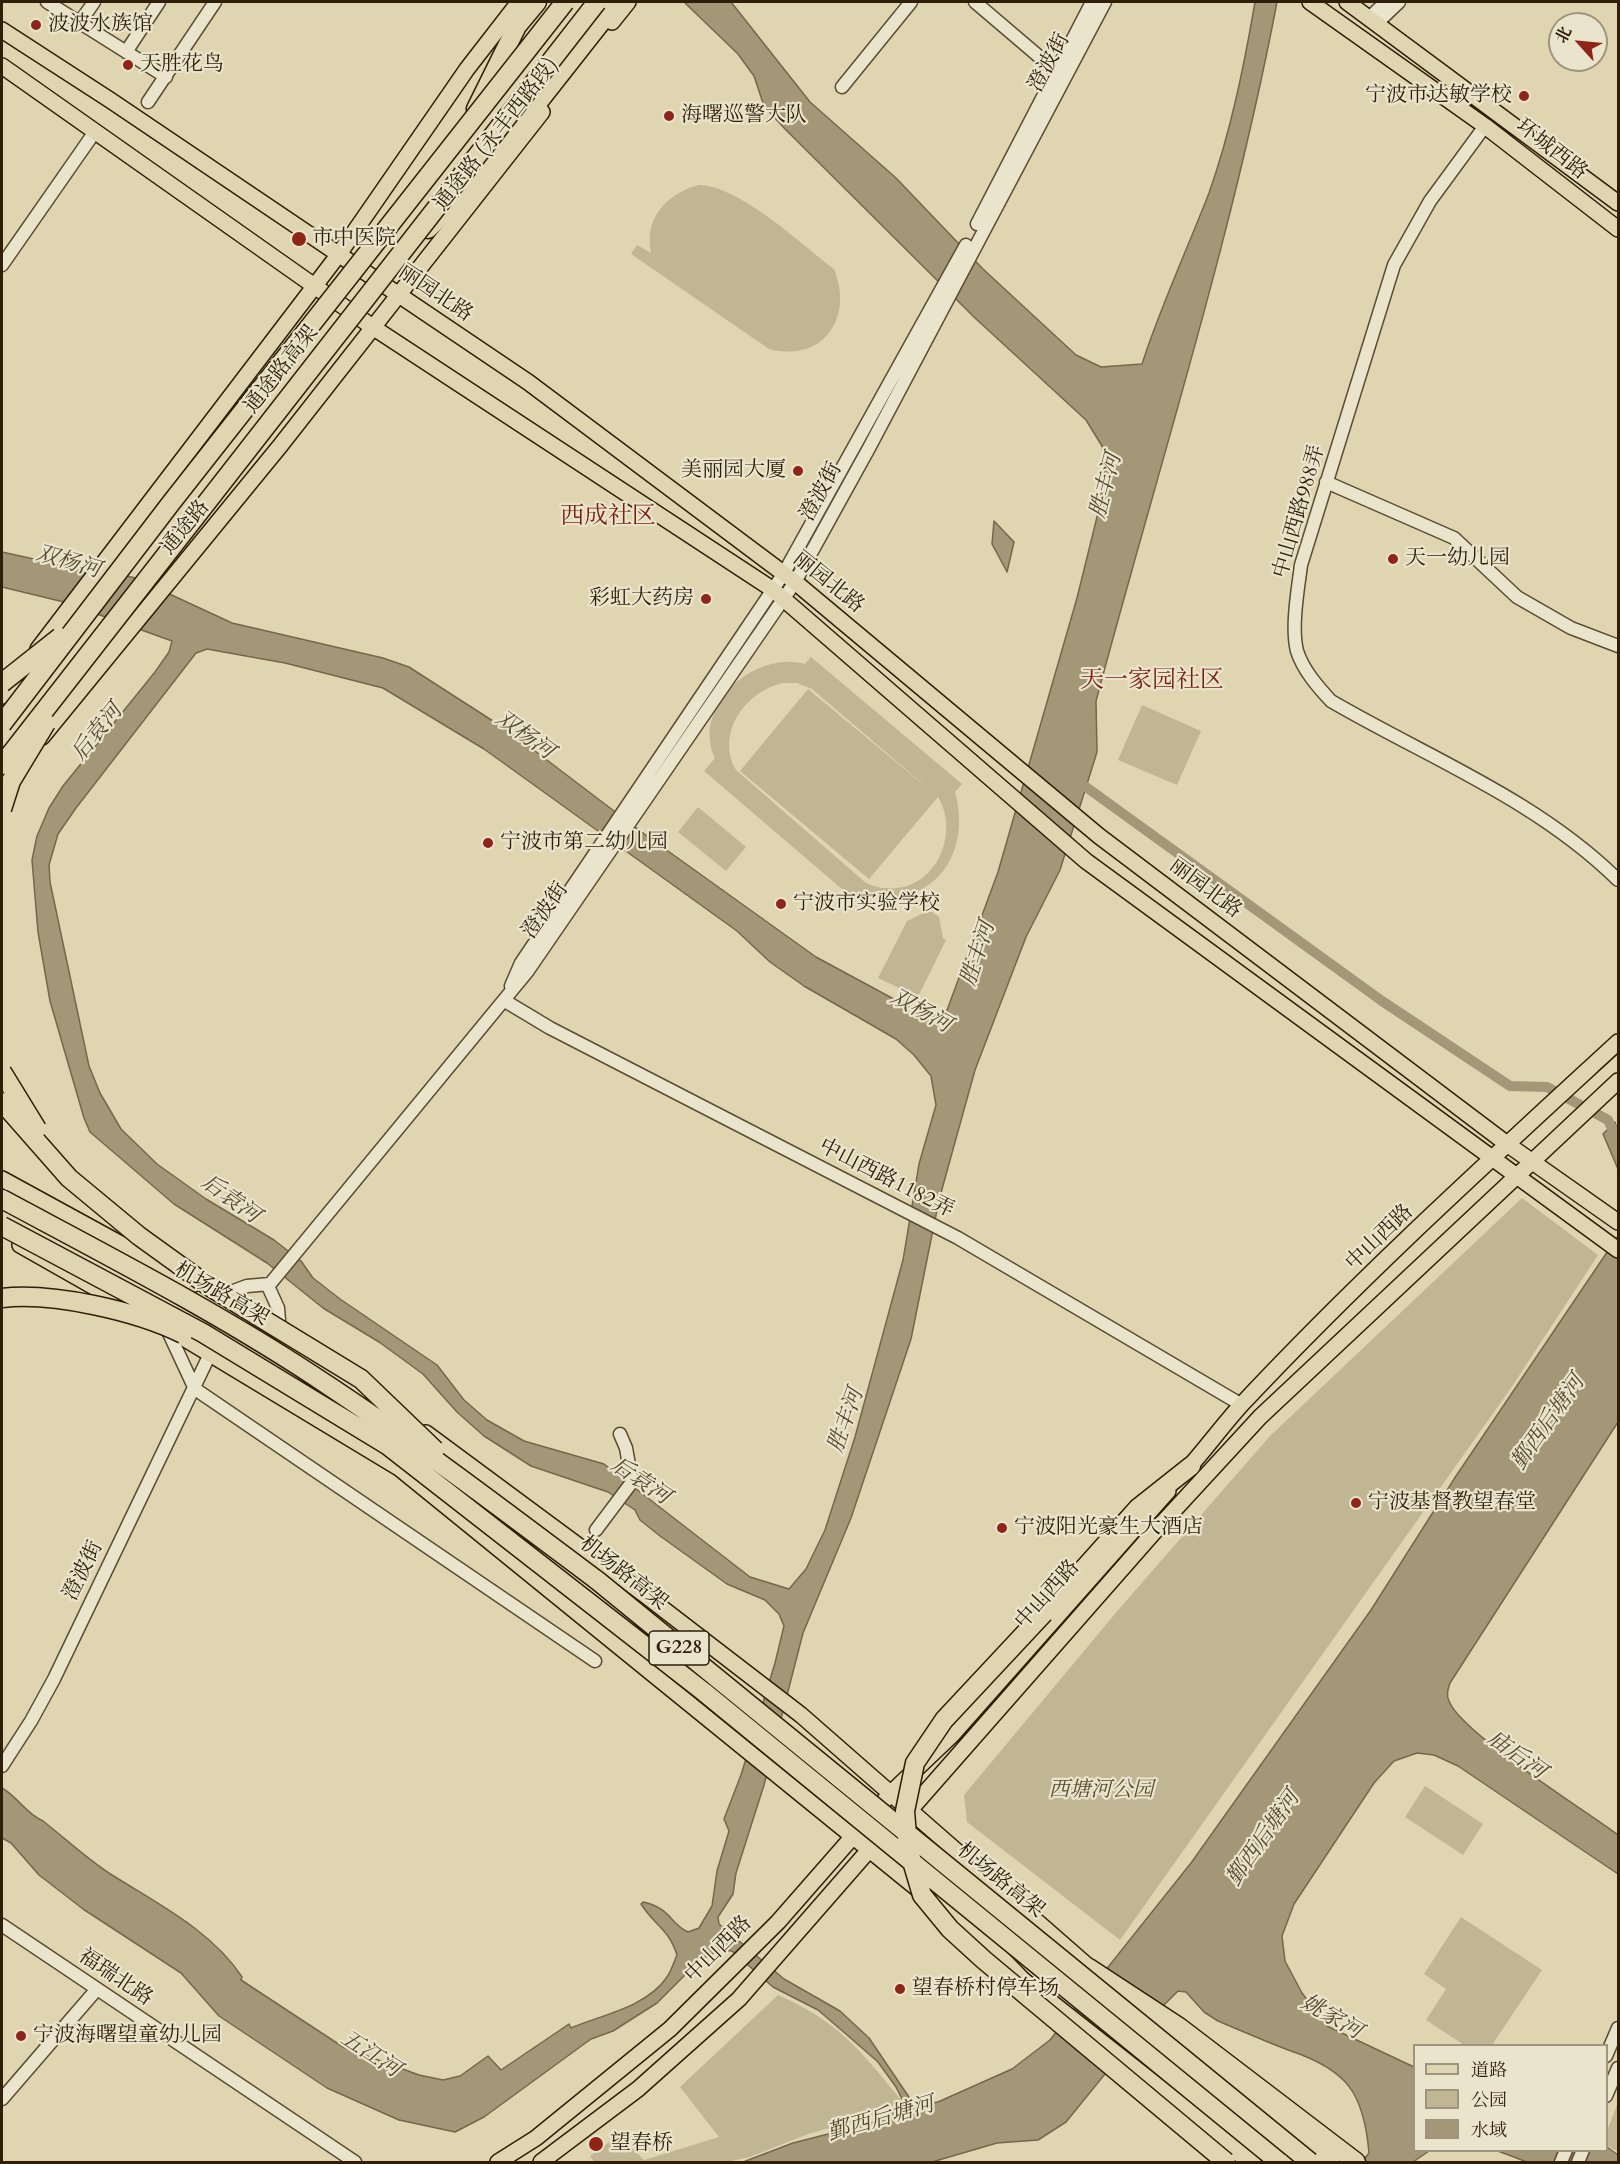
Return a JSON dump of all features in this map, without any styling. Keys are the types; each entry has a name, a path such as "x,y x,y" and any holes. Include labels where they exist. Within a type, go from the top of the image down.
{"highway":[{"path":"470,122 517,26 537,2"},
{"name":"通途路高架","path":"2,724 75,614 565,2"},
{"name":"通途路高架","path":"2,765 597,2"},
{"path":"393,264 481,175 617,2"},
{"path":"2,682 75,614"},
{"path":"2,809 12,781 49,718 57,694"},
{"path":"2,1072 69,1178"},
{"path":"2,1102 69,1178 139,1236 207,1286 361,1379 480,1493"},
{"name":"机场路高架","path":"2,1199 212,1314 329,1386 480,1493 607,1589 1310,2163"},
{"name":"机场路高架","path":"2,1226 203,1333 387,1445 704,1692 1279,2163"},
{"path":"2,1298 17,1296 121,1311 175,1330 284,1382"},
{"path":"1191,1466 1138,1508 944,1720 915,1763 905,1810 908,1848 922,1895 951,1929 984,1960 1226,2163"},
{"path":"987,1946 1022,1981 1252,2163"},
{"path":"1087,1966 1179,2027 1356,2163"}],"main road":[{"path":"339,254 467,69 519,2"},
{"name":"通途路 (永丰西路段)","path":"399,295 628,2"},
{"name":"环城西路","path":"1311,2 1485,126 1618,229"},
{"name":"环城西路","path":"1347,2 1618,203"},
{"name":"丽园北路","path":"2,30 528,382 790,577 1100,836 1507,1144 1618,1222"},
{"name":"丽园北路","path":"2,66 94,133 374,328 778,594 1086,861 1618,1250"},
{"name":"通途路","path":"2,696 75,614 100,568 339,254"},
{"name":"通途路","path":"2,785 164,588 399,295"},
{"name":"中山西路","path":"498,2163 536,2138 670,2029 778,1922 891,1793 952,1735 1191,1466 1242,1405 1492,1158 1618,1042"},
{"name":"中山西路","path":"541,2163 638,2089 739,1999 868,1850 910,1810 1148,1540 1260,1417 1618,1081"},
{"path":"2,1179 219,1297 355,1381 801,1715 1087,1966 1332,2163"},
{"path":"2,1235 210,1353 399,1468 987,1946 1267,2163"}],"street":[{"path":"47,2 166,77"},
{"path":"80,22 94,2"},
{"path":"126,52 159,2"},
{"path":"148,102 214,2"},
{"path":"842,87 910,2"},
{"path":"975,2 1056,71"},
{"name":"澄波街","path":"269,1285 505,1001 790,577 945,295 1092,2"},
{"name":"澄波街","path":"974,239 1105,2"},
{"path":"1373,21 1386,2"},
{"path":"1373,21 1399,2"},
{"name":"中山西路988弄","path":"1485,126 1430,201 1394,265 1301,565 1296,603 1297,650 1313,682 1331,701 1487,784 1557,828 1618,880"},
{"path":"2,265 94,133"},
{"path":"1326,482 1454,538 1517,597 1571,628 1618,646"},
{"name":"中山西路1182弄","path":"505,1001 550,1028 958,1238 1242,1405"},
{"path":"219,1297 248,1286 269,1285 279,1308 280,1334"},
{"path":"168,1329 195,1389 595,1660"},
{"name":"澄波街","path":"2,1766 31,1721 54,1679 195,1389 210,1353"},
{"path":"596,1530 632,1482 626,1448 620,1434"},
{"name":"福瑞北路","path":"2,1925 355,2163"},
{"path":"2,2099 97,1989"},
{"path":"1608,2051 1618,2028"},
{"path":"1608,2091 1618,2068"}],"green space":[{"path":"699,185 715,188 751,205 834,269 839,287 840,304 836,320 829,333 819,343 805,349 788,352 769,349 631,254 637,245 651,253 651,229 660,209 667,201"},
{"path":"811,657 962,784 955,792 959,816 958,838 941,874 926,887 908,895 886,898 862,895 856,901 704,771 715,758 710,738 712,719 720,702 732,686 748,674 766,665 786,662 805,664","holes":["783,683 797,683 812,689 937,796 808,689 740,771 869,879 938,797 944,812 946,828 944,844 929,872 917,882 902,887 884,888 866,883 736,770 730,756 729,742 732,728 746,704 769,688"]},
{"path":"1142,705 1201,731 1177,785 1118,760"},
{"path":"698,807 746,847 726,871 678,832"},
{"path":"926,912 932,912 939,917 943,938 946,940 918,997 878,978 907,921"},
{"name":"西塘河公园","path":"1522,1198 1598,1255 1511,1388 1120,1940 967,1822 964,1795 1119,1609 1270,1436"},
{"path":"1425,1786 1483,1824 1463,1855 1405,1817"},
{"path":"1461,1917 1542,1970 1493,2044 1462,2044 1426,2020 1446,1989 1424,1974"},
{"path":"778,1995 817,2015 833,2027 860,2052 901,2100 878,2115 808,2134 750,2157 727,2162 594,2162 590,2156 619,2135 644,2160 719,2137 680,2087"},
{"path":"1618,2102 1618,2152 1608,2146 1608,2128"}],"water":[{"path":"684,2 731,2 810,102 896,178 983,269 1076,355 1101,367 1142,364 1157,320 1217,170 1236,98 1255,2 1277,2 1259,91 1216,266 1096,701 1097,752 1060,870 1026,937 975,1070 939,1200 911,1339 851,1518 803,1633 764,1785 736,1873 733,1894 718,1917 719,1924 784,1979 840,2011 869,2038 913,2103 921,2105 938,2102 1012,2069 1050,2040 1191,1863 1371,1610 1456,1476 1618,1236 1618,1422 1450,1683 1447,1694 1458,1715 1499,1751 1618,1835 1618,1874 1458,1766 1434,1755 1417,1753 1394,1761 1374,1783 1294,1904 1282,1936 1285,1961 1302,1993 1327,2026 1413,2067 1413,2152 1428,2152 1413,2162 1362,2162 1369,2153 1363,2114 1357,2099 1339,2076 1310,2058 1218,2021 1204,2012 1186,1992 1178,1991 1148,2021 1066,2122 1038,2140 997,2143 932,2162 743,2162 793,2143 871,2123 905,2105 896,2087 878,2062 818,2010 773,1987 732,1951 720,1950 700,1960 657,2003 613,2031 591,2039 484,2117 455,2132 399,2120 327,2088 219,2016 181,1973 83,1909 39,1875 11,1843 2,1838 2,1788 94,1863 200,1932 230,1961 242,1977 241,1980 343,2047 419,2075 443,2080 460,2076 488,2056 501,2070 569,2024 571,2028 623,2009 648,1996 668,1975 677,1955 666,1933 641,1904 643,1902 665,1912 677,1925 688,1932 699,1928 712,1906 717,1871 729,1831 724,1819 741,1775 775,1663 784,1626 779,1614 765,1600 727,1584 660,1536 640,1520 635,1510 608,1492 531,1466 484,1436 457,1412 423,1374 379,1342 323,1308 267,1263 174,1204 90,1132 50,1001 38,932 32,860 37,836 49,808 63,786 155,672 169,652 172,641 64,602 2,587 2,552 61,565 92,567 135,578 232,623 383,658 409,667 510,732 647,836 816,957 927,1017 946,1013 998,872 1077,598 1098,513 1105,469 1102,446 1086,420 975,318 785,129 764,106 754,76 738,54","holes":["207,649 285,663 383,688 484,749 737,931 770,962 804,986 896,1039 914,1055 931,1076 936,1105 919,1164 903,1260 855,1437 825,1530 806,1569 789,1589 750,1577 604,1464 524,1441 487,1420 464,1400 437,1365 340,1299 313,1278 301,1261 274,1240 206,1199 157,1164 121,1129 100,1093 89,1066 50,882 49,865 58,834 76,808 196,653"]},
{"path":"994,521 1014,542 1007,572 992,544"},
{"path":"1615,1122 1618,1133 1618,1169 1603,1134"},
{"path":"1608,2148 1618,2155 1618,2162 1527,2162 1501,2152 1608,2152"}],"waterway":[{"path":"1075,779 1382,1001 1510,1086 1547,1087 1608,1120 1618,1141"}],"place":[{"name":"波波水族馆","path":"36,25"},
{"name":"天胜花鸟","path":"128,65"},
{"name":"宁波市达敏学校","path":"1524,96"},
{"name":"海曙巡警大队","path":"669,116"},
{"name":"市中医院","path":"299,239"},
{"name":"美丽园大厦","path":"798,471"},
{"name":"天一幼儿园","path":"1393,559"},
{"name":"彩虹大药房","path":"706,599"},
{"name":"宁波市第二幼儿园","path":"488,843"},
{"name":"宁波市实验学校","path":"781,904"},
{"name":"宁波基督教望春堂","path":"1356,1503"},
{"name":"宁波阳光豪生大酒店","path":"1002,1528"},
{"name":"望春桥村停车场","path":"900,1989"},
{"name":"宁波海曙望童幼儿园","path":"21,2036"},
{"name":"望春桥","path":"596,2144"}],"district":[{"name":"西成社区","path":"608,517"},
{"name":"天一家园社区","path":"1152,681"}],"water label":[{"name":"胜丰河","path":"1107,486"},
{"name":"双杨河","path":"68,563"},
{"name":"后袁河","path":"98,733"},
{"name":"双杨河","path":"524,736"},
{"name":"胜丰河","path":"979,954"},
{"name":"双杨河","path":"920,1012"},
{"name":"后袁河","path":"230,1200"},
{"name":"胜丰河","path":"847,1421"},
{"name":"鄞西后塘河","path":"1549,1423"},
{"name":"后袁河","path":"640,1482"},
{"name":"庙后河","path":"1516,1756"},
{"name":"鄞西后塘河","path":"1264,1839"},
{"name":"姚家河","path":"1331,2018"},
{"name":"五江河","path":"370,2055"},
{"name":"鄞西后塘河","path":"881,2120"}]}
